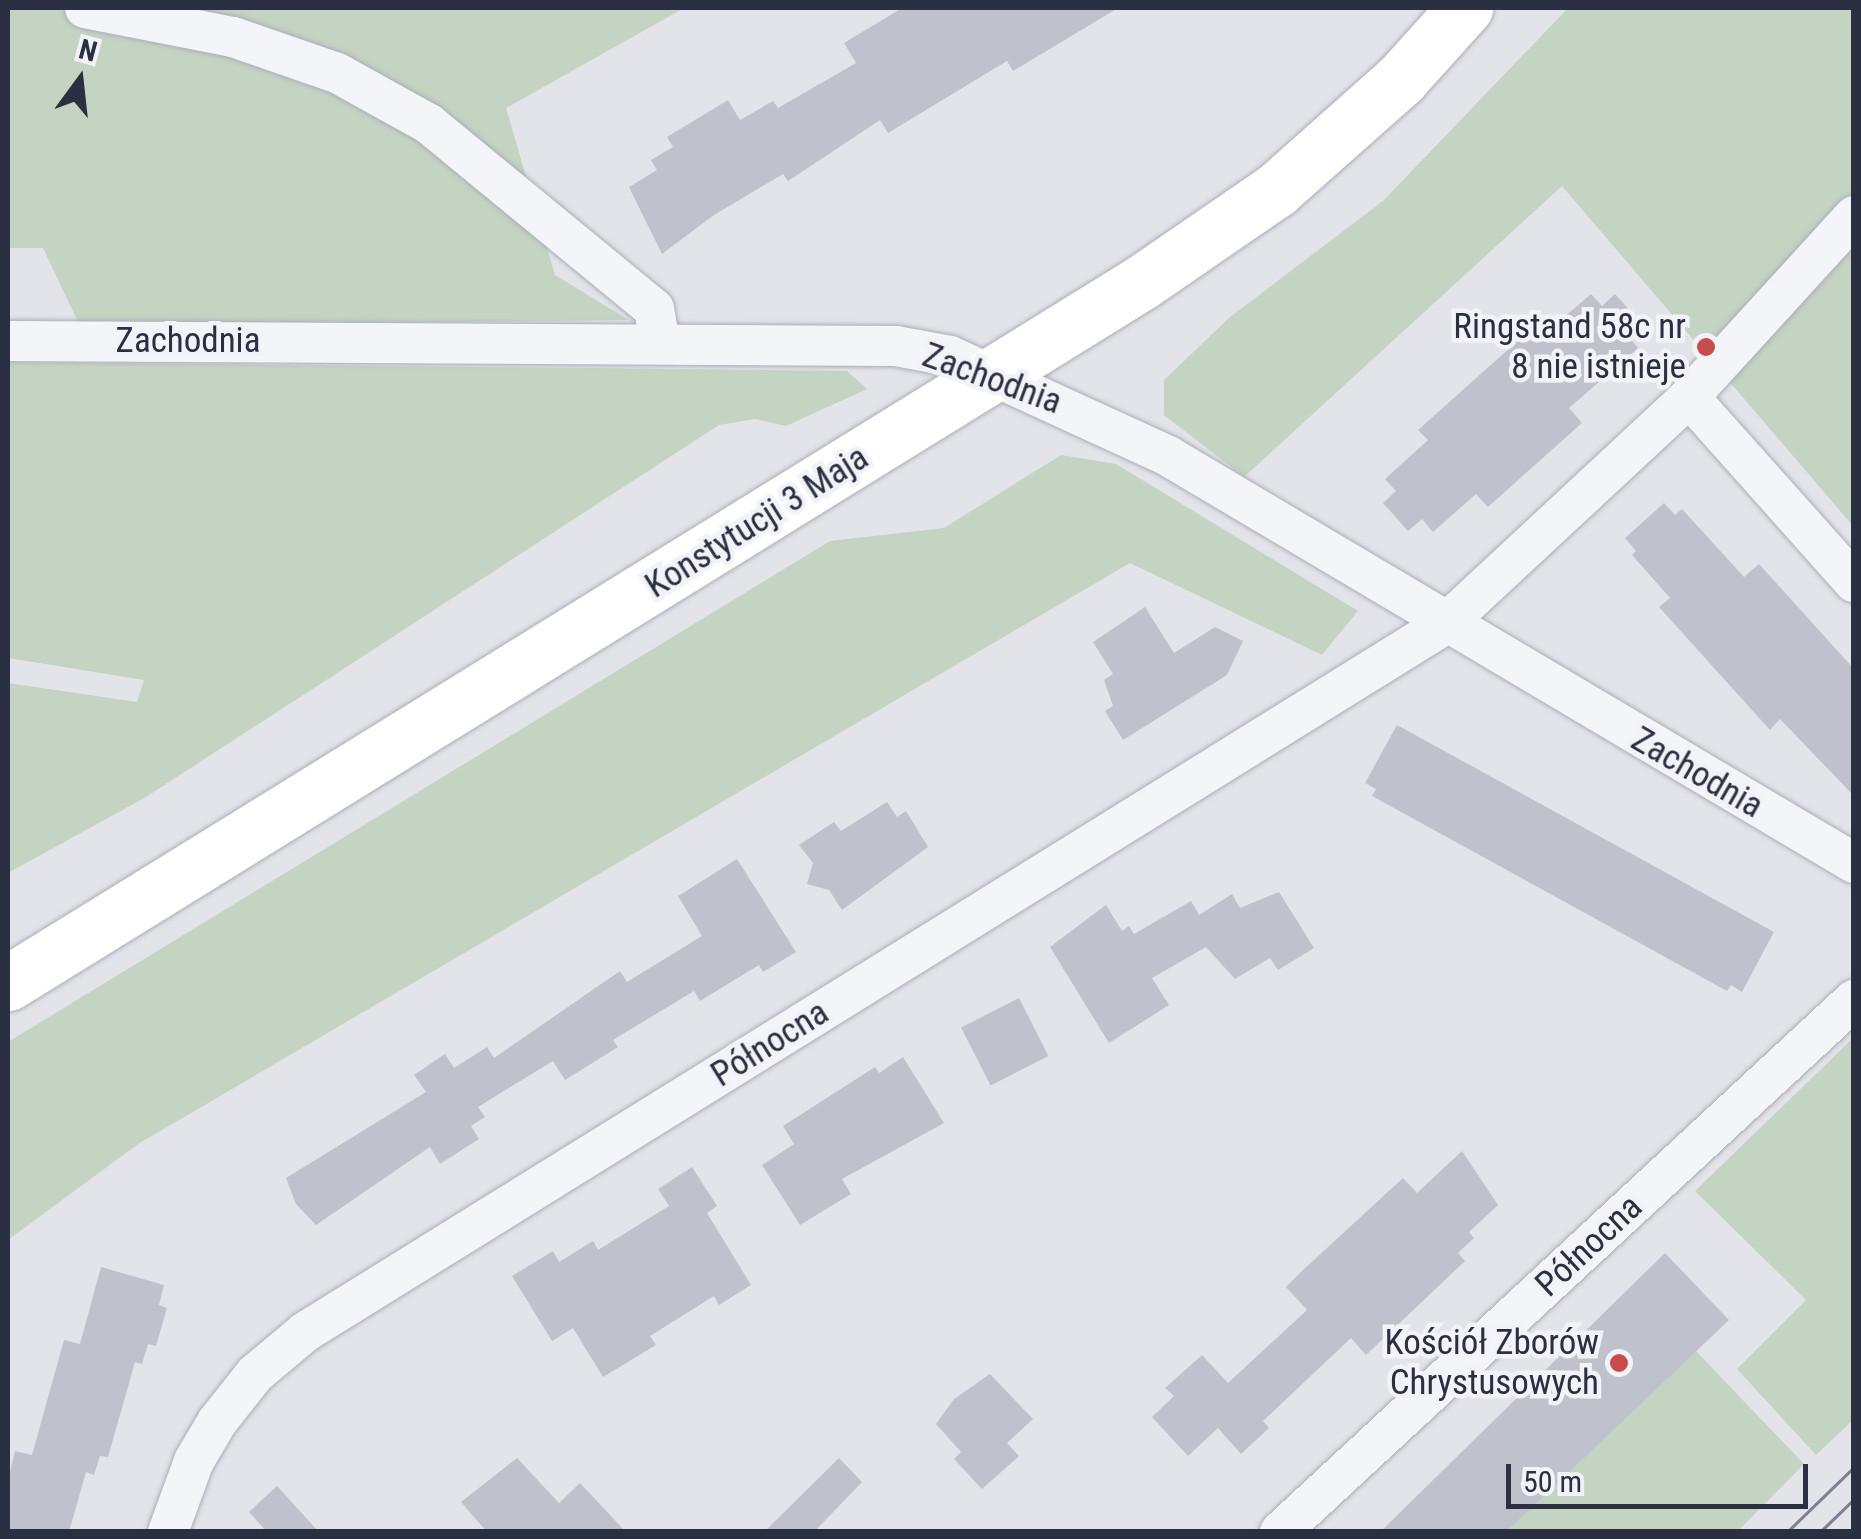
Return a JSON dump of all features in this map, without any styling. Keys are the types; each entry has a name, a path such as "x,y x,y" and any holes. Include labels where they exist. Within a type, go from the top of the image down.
{"street":[{"path":"85,8 233,37 337,73 429,124 654,309 660,343"},
{"name":"Konstytucji 3 Maja","path":"8,983 993,376 1276,190 1401,79 1465,8"},
{"name":"Północna","path":"168,1532 194,1461 217,1422 255,1374 305,1332 1444,626 1690,397 1854,216"},
{"name":"Zachodnia","path":"8,341 896,346 950,356 1168,456 1444,626 1854,863"},
{"path":"1690,397 1854,582"},
{"name":"Północna","path":"1280,1532 1854,1000"}],"green space":[{"path":"8,8 684,8 506,108 555,275 629,320 80,326 43,248 8,248"},
{"path":"1568,8 1853,8 1853,526 1562,186 1244,477 1164,415 1164,380 1230,317 1383,201"},
{"path":"8,362 847,371 867,389 786,426 755,419 719,425 146,797 8,873 8,683 137,702 144,680 8,658"},
{"path":"1061,455 1116,464 1358,611 1322,655 1130,563 138,1144 8,1240 8,1042 830,541 944,528"},
{"path":"1853,1038 1853,1420 1816,1455 1737,1369 1806,1300 1695,1191"},
{"path":"1695,1350 1804,1464 1738,1531 1506,1532"}],"building":[{"path":"902,8 1118,8 1013,71 1007,61 888,133 880,120 788,181 783,174 714,215 662,254 629,187 657,170 651,160 673,147 667,137 728,100 740,120 773,101 778,108 856,63 844,43"},
{"path":"1591,294 1602,306 1615,294 1641,323 1627,335 1638,348 1569,408 1582,423 1488,507 1476,494 1433,532 1422,519 1408,531 1383,503 1396,491 1385,479 1428,440 1418,430 1540,321 1549,330"},
{"path":"1664,503 1675,515 1682,509 1744,577 1759,564 1854,669 1854,796 1780,719 1770,730 1659,607 1670,598 1632,555 1636,551 1625,538"},
{"path":"1145,607 1174,653 1215,627 1243,641 1227,675 1123,740 1105,711 1113,706 1104,680 1113,674 1093,642"},
{"path":"1397,725 1774,932 1742,992 1731,985 1727,991 1372,796 1376,789 1365,783"},
{"path":"887,802 897,817 906,811 928,847 842,910 829,890 807,884 813,863 799,845 834,822 841,831"},
{"path":"737,859 796,952 763,972 759,965 700,1001 694,991 613,1040 618,1047 565,1080 553,1061 478,1107 485,1117 471,1126 479,1139 440,1164 430,1147 316,1225 296,1204 286,1178 426,1092 414,1075 445,1054 454,1068 487,1047 494,1058 620,971 627,982 702,936 678,896"},
{"path":"1279,892 1314,948 1278,970 1270,958 1235,979 1206,947 1152,978 1169,1005 1109,1043 1050,947 1106,905 1122,931 1129,926 1134,934 1191,901 1199,915 1232,894 1240,908"},
{"path":"1019,998 1049,1056 991,1085 961,1028"},
{"path":"903,1057 944,1123 842,1179 851,1194 800,1225 762,1165 794,1144 783,1126 875,1067 879,1073"},
{"path":"1462,1151 1498,1205 1469,1232 1474,1238 1458,1253 1465,1261 1366,1355 1351,1338 1263,1421 1269,1428 1241,1454 1218,1428 1188,1456 1152,1417 1174,1396 1165,1388 1202,1355 1228,1383 1307,1310 1286,1287 1303,1270 1403,1178 1417,1193"},
{"path":"692,1167 717,1206 707,1213 751,1285 719,1305 714,1296 650,1336 656,1345 603,1377 573,1328 552,1341 512,1276 553,1251 559,1262 593,1241 598,1250 669,1206 658,1189"},
{"path":"1665,1253 1729,1320 1506,1532 1380,1532"},
{"path":"101,1267 164,1285 159,1305 167,1308 156,1346 148,1344 142,1364 135,1362 108,1457 100,1456 94,1475 86,1472 69,1532 8,1532 8,1480 15,1451 32,1455 64,1340 80,1344"},
{"path":"990,1374 1033,1419 1007,1443 1019,1456 982,1489 954,1459 961,1452 936,1424 954,1399"},
{"path":"517,1458 559,1503 580,1483 626,1532 487,1532 461,1502"},
{"path":"839,1458 862,1482 814,1532 764,1532"},
{"path":"277,1486 319,1532 267,1532 249,1512"}],"tram line":[{"path":"1787,1532 1854,1467"},
{"path":"1820,1532 1854,1499"}],"place":[{"name":"Ringstand 58c nr 8 nie istnieje","path":"1706,347"},
{"name":"Kościół Zborów Chrystusowych","path":"1619,1363"}]}
